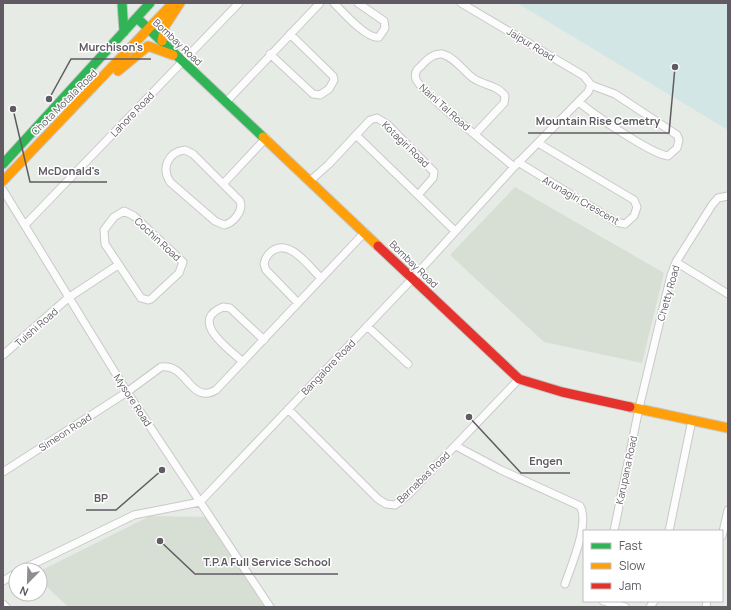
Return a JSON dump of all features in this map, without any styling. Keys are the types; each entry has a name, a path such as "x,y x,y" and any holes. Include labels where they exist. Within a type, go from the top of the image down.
{"street":[{"path":"122,3 124,32"},
{"name":"Chota Motala Road","path":"3,164 150,3"},
{"name":"Chota Motala Road","path":"3,181 173,3"},
{"path":"162,41 165,26 180,3"},
{"name":"Lahore Road","path":"25,225 180,59 239,3"},
{"path":"227,101 320,3"},
{"path":"334,3 365,33 374,38 378,37 385,28 384,21 358,3"},
{"name":"Jaipur Road","path":"461,3 584,76 590,89"},
{"name":"Bombay Road","path":"137,18 227,101 519,379 535,385 728,428"},
{"path":"270,54 313,94 320,95 329,89 334,80 333,76 290,34"},
{"path":"101,80 112,76 148,46 180,59"},
{"name":"Naini Tal Road","path":"475,134 504,103 504,94 474,79 450,58 441,54 433,55 416,72 417,81 475,134 516,164"},
{"path":"579,102 604,121 658,153 668,156 676,148 679,140 677,135 615,94 590,89"},
{"name":"Bangalore Road","path":"200,502 413,278 516,164 579,102 590,89"},
{"name":"Kotagiri Road","path":"310,181 330,164 374,118 380,119 387,124 434,172 433,178 418,195"},
{"path":"357,136 455,231"},
{"path":"223,184 266,138"},
{"name":"Arunagiri Crescent","path":"516,164 616,222 625,224 634,216 637,207 634,200 538,143"},
{"path":"3,150 17,149"},
{"path":"185,150 193,154 223,184 241,205 239,214 226,224 215,221 170,182 166,176 165,167 176,152 185,150"},
{"name":"Mysore Road","path":"3,190 127,392 270,607"},
{"name":"Chetty Road","path":"639,408 666,293 676,262 712,205 718,198 728,196"},
{"name":"Cochin Road","path":"124,211 134,216 183,262 179,273 156,296 148,300 141,298 118,265 105,244 103,234 107,225 114,217 124,211"},
{"path":"264,340 230,308 223,307 216,311 210,320 210,330 242,362 264,340 365,232"},
{"path":"298,303 266,270 264,264 268,255 277,248 285,246 294,252 321,278"},
{"path":"676,262 728,294"},
{"path":"68,298 118,265"},
{"name":"Tuishi Road","path":"3,355 68,298"},
{"path":"367,326 408,364"},
{"name":"Simeon Road","path":"3,472 127,392 157,370 166,366 178,372 199,393 207,394 216,390 242,362"},
{"name":"Barnabas Road","path":"288,409 378,499 390,505 400,503 519,379"},
{"name":"Karupana Road","path":"614,530 639,408"},
{"path":"669,530 692,420"},
{"path":"456,446 500,470 580,506 583,514 582,530 565,584"},
{"path":"38,562 134,516 200,502"},
{"path":"723,532 728,510"},
{"path":"607,602 625,607"},
{"path":"3,604 6,607"}],"shaded area":[{"path":"517,3 728,3 728,130"},
{"path":"515,187 664,273 642,363 544,342 450,255"},
{"path":"150,516 206,517 265,607 68,607 48,588 48,567"}],"traffic: fast":[{"path":"122,3 124,32"},
{"path":"3,164 150,3"},
{"path":"137,18 263,137"}],"traffic: slow":[{"path":"3,181 173,3"},
{"path":"162,41 165,26 180,3"},
{"path":"118,71 148,46 173,55"},
{"path":"263,137 378,246"},
{"path":"630,407 728,428"}],"traffic: jam":[{"path":"378,246 519,379 562,392 630,407"}],"place":[{"name":"Mountain Rise Cemetry","path":"675,67"},
{"name":"Murchison's","path":"49,99"},
{"name":"McDonald's","path":"13,109"},
{"name":"Engen","path":"469,417"},
{"name":"BP","path":"162,470"},
{"name":"T.P.A Full Service School","path":"160,541"}]}
